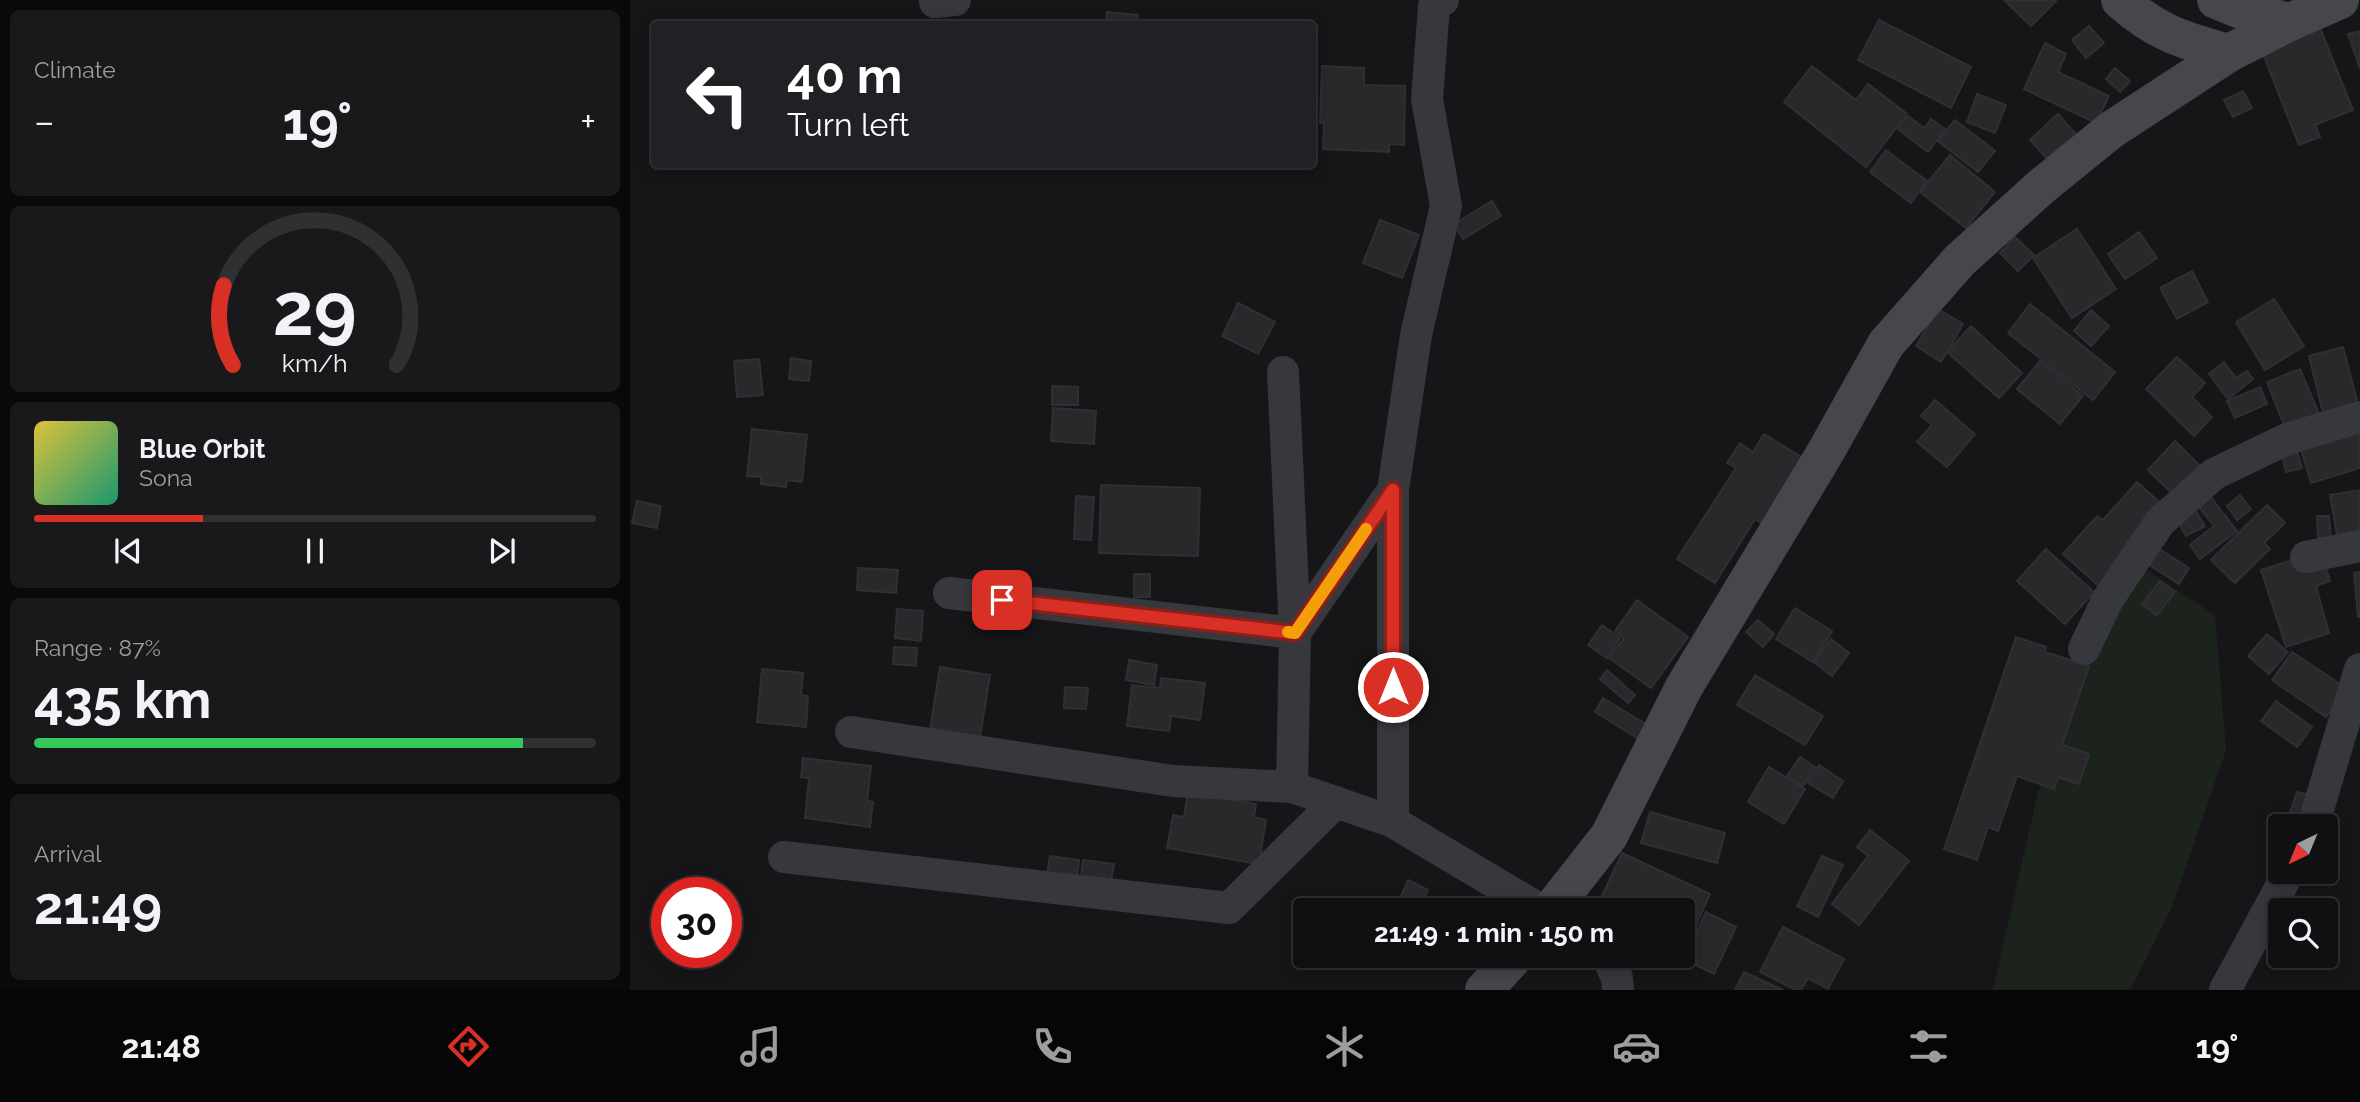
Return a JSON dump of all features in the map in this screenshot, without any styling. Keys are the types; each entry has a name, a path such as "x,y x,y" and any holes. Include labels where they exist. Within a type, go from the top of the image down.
{"street":[{"path":"2120,0 2141,19 2180,40 2229,53"},
{"path":"2216,0 2238,9 2290,22"},
{"path":"1561,898 1609,836 1684,687 1825,453 1886,344 1960,260 2042,186 2111,130 2229,53 2340,0"},
{"path":"1393,822 1393,490 1416,335 1446,206 1427,99 1431,2"},
{"path":"1283,372 1295,633 1292,787"},
{"path":"2084,649 2108,599 2160,522 2214,474 2287,439 2360,418"},
{"path":"1295,633 1393,490"},
{"path":"2306,557 2360,546"},
{"path":"949,593 1295,633"},
{"path":"2317,814 2360,669"},
{"path":"851,732 1173,781 1292,787 1393,822 1521,898"},
{"path":"784,857 1229,908 1336,802"},
{"path":"2225,990 2282,884"},
{"path":"1484,990 1505,968"},
{"path":"1612,968 1618,990"}],"shaded area":[{"path":"2130,559 2215,615 2226,750 2172,907 2130,990 1993,990 2038,792"}],"building":[{"path":"2004,0 2055,0 2056,1 2031,26"},
{"path":"1107,12 1138,15 1137,21 1106,21"},
{"path":"1879,20 1971,67 1951,108 1858,60"},
{"path":"2319,25 2353,110 2315,125 2320,137 2299,145 2261,49"},
{"path":"2089,26 2104,43 2086,58 2072,40"},
{"path":"2360,31 2360,69 2348,34"},
{"path":"2045,43 2066,54 2058,72 2109,96 2096,123 2024,89"},
{"path":"1322,66 1364,68 1364,85 1405,86 1404,145 1389,144 1389,152 1323,149 1324,123 1320,123"},
{"path":"1812,66 1856,100 1868,84 1907,114 1866,167 1784,102"},
{"path":"2115,68 2130,81 2120,92 2106,79"},
{"path":"2243,91 2252,108 2233,117 2224,100"},
{"path":"1977,94 2006,105 1995,133 1967,122"},
{"path":"2058,114 2079,138 2051,163 2030,140"},
{"path":"1908,116 1924,128 1931,119 1945,129 1928,152 1898,129"},
{"path":"1955,120 1995,151 1978,172 1938,141"},
{"path":"1886,150 1927,181 1911,203 1870,172"},
{"path":"1950,155 1995,192 1966,228 1920,192"},
{"path":"1492,201 1501,216 1463,239 1454,224"},
{"path":"1380,220 1419,235 1402,278 1363,263"},
{"path":"2077,229 2116,289 2072,318 2033,258"},
{"path":"2139,232 2157,258 2125,279 2108,254"},
{"path":"2015,237 2034,255 2018,271 2000,253"},
{"path":"2192,271 2208,302 2177,319 2160,288"},
{"path":"2274,299 2304,346 2265,370 2236,322"},
{"path":"1238,303 1275,322 1258,354 1222,336"},
{"path":"2030,304 2115,372 2093,400 2008,333"},
{"path":"1938,309 1963,324 1941,362 1916,346"},
{"path":"2091,310 2109,326 2091,346 2074,331"},
{"path":"1971,326 2022,373 1999,398 1947,352"},
{"path":"2343,347 2358,404 2323,413 2309,356"},
{"path":"2177,357 2205,383 2192,397 2212,417 2194,436 2146,389"},
{"path":"791,358 811,361 809,381 789,379"},
{"path":"759,359 763,395 737,397 734,361"},
{"path":"2040,361 2083,396 2060,424 2017,389"},
{"path":"2224,362 2236,378 2247,371 2253,379 2228,399 2209,374"},
{"path":"2300,369 2320,416 2286,430 2267,382"},
{"path":"1052,386 1078,387 1078,405 1052,405"},
{"path":"2260,387 2267,404 2235,418 2227,401"},
{"path":"1935,400 1975,434 1947,467 1917,442 1932,425 1921,416"},
{"path":"1053,408 1096,411 1094,444 1051,441"},
{"path":"2357,426 2360,437 2360,468 2311,483 2299,443"},
{"path":"752,429 807,435 802,482 787,480 786,487 761,484 761,477 747,476"},
{"path":"1764,434 1806,460 1765,525 1755,519 1715,583 1677,559 1736,468 1727,463 1740,443 1753,452"},
{"path":"2175,441 2202,468 2175,496 2148,470"},
{"path":"2295,444 2302,468 2286,472 2280,448"},
{"path":"2137,482 2164,506 2100,587 2063,554 2097,516 2103,520"},
{"path":"1101,485 1200,488 1198,556 1099,553"},
{"path":"2203,487 2237,531 2200,559 2190,545 2214,526 2191,497"},
{"path":"2360,490 2360,531 2337,535 2330,495"},
{"path":"2240,495 2251,509 2237,520 2227,506"},
{"path":"1076,496 1094,497 1091,540 1074,539"},
{"path":"637,501 661,506 657,528 632,523"},
{"path":"2192,505 2205,526 2186,536 2174,515"},
{"path":"2267,505 2285,523 2264,543 2270,549 2235,583 2211,560"},
{"path":"2317,516 2329,516 2331,538 2318,538"},
{"path":"2153,545 2189,568 2179,584 2143,561"},
{"path":"2046,549 2094,592 2065,624 2017,581"},
{"path":"2293,560 2297,571 2324,562 2330,581 2316,586 2329,633 2286,647 2261,570"},
{"path":"858,568 898,570 896,593 857,590"},
{"path":"2360,572 2360,617 2358,617 2354,573"},
{"path":"1134,574 1150,574 1150,597 1134,597"},
{"path":"2160,581 2175,592 2157,615 2142,604"},
{"path":"1637,600 1688,637 1651,688 1609,658 1624,638 1615,631"},
{"path":"1795,608 1832,631 1813,662 1776,639"},
{"path":"897,609 923,611 921,641 895,638"},
{"path":"1758,620 1774,634 1763,647 1746,632"},
{"path":"1602,625 1620,638 1607,658 1588,645"},
{"path":"2267,634 2288,652 2269,674 2248,656"},
{"path":"2016,637 2046,647 2045,652 2089,666 2062,745 2089,754 2079,784 2058,777 2054,789 2017,776 1998,831 1988,827 1977,860 1944,849"},
{"path":"1831,639 1849,653 1832,676 1814,662"},
{"path":"894,647 917,648 916,666 893,664"},
{"path":"2292,652 2346,688 2326,717 2272,680"},
{"path":"1129,660 1157,665 1154,685 1126,680"},
{"path":"940,667 990,675 979,744 929,736"},
{"path":"762,669 803,673 801,695 808,696 806,727 757,722"},
{"path":"1607,670 1635,695 1628,703 1600,679"},
{"path":"1755,675 1823,716 1805,745 1737,705"},
{"path":"1161,678 1205,683 1200,720 1171,716 1169,731 1127,726 1132,685 1160,688"},
{"path":"1065,687 1088,688 1086,709 1064,708"},
{"path":"1603,698 1649,726 1640,740 1595,712"},
{"path":"2276,701 2312,727 2297,747 2261,721"},
{"path":"1800,757 1815,767 1803,786 1787,776"},
{"path":"803,758 871,766 867,801 873,802 870,827 805,818 809,778 801,777"},
{"path":"1819,765 1843,781 1833,798 1808,783"},
{"path":"1769,767 1805,789 1784,824 1748,802"},
{"path":"1188,792 1256,804 1254,817 1266,820 1259,864 1167,848 1173,815 1184,817"},
{"path":"2297,792 2313,796 2308,814 2289,814"},
{"path":"1650,812 1725,833 1717,863 1641,843"},
{"path":"1870,830 1909,861 1859,925 1832,904 1868,856 1857,847"},
{"path":"1622,853 1710,894 1695,927 1695,898 1601,898"},
{"path":"1050,856 1079,860 1077,878 1047,874"},
{"path":"1822,856 1843,865 1818,917 1797,906"},
{"path":"1083,860 1114,864 1111,882 1081,878"},
{"path":"1408,880 1428,890 1424,898 1400,898"},
{"path":"1706,912 1736,927 1714,974 1695,965 1695,934"},
{"path":"1783,927 1844,959 1828,989 1808,978 1801,990 1796,990 1760,972"},
{"path":"1744,972 1783,990 1735,990"}],"slow traffic":[{"path":"1288,632 1295,633 1366,529"}],"route":[{"path":"1002,600 1295,633 1393,490 1393,687"}]}
